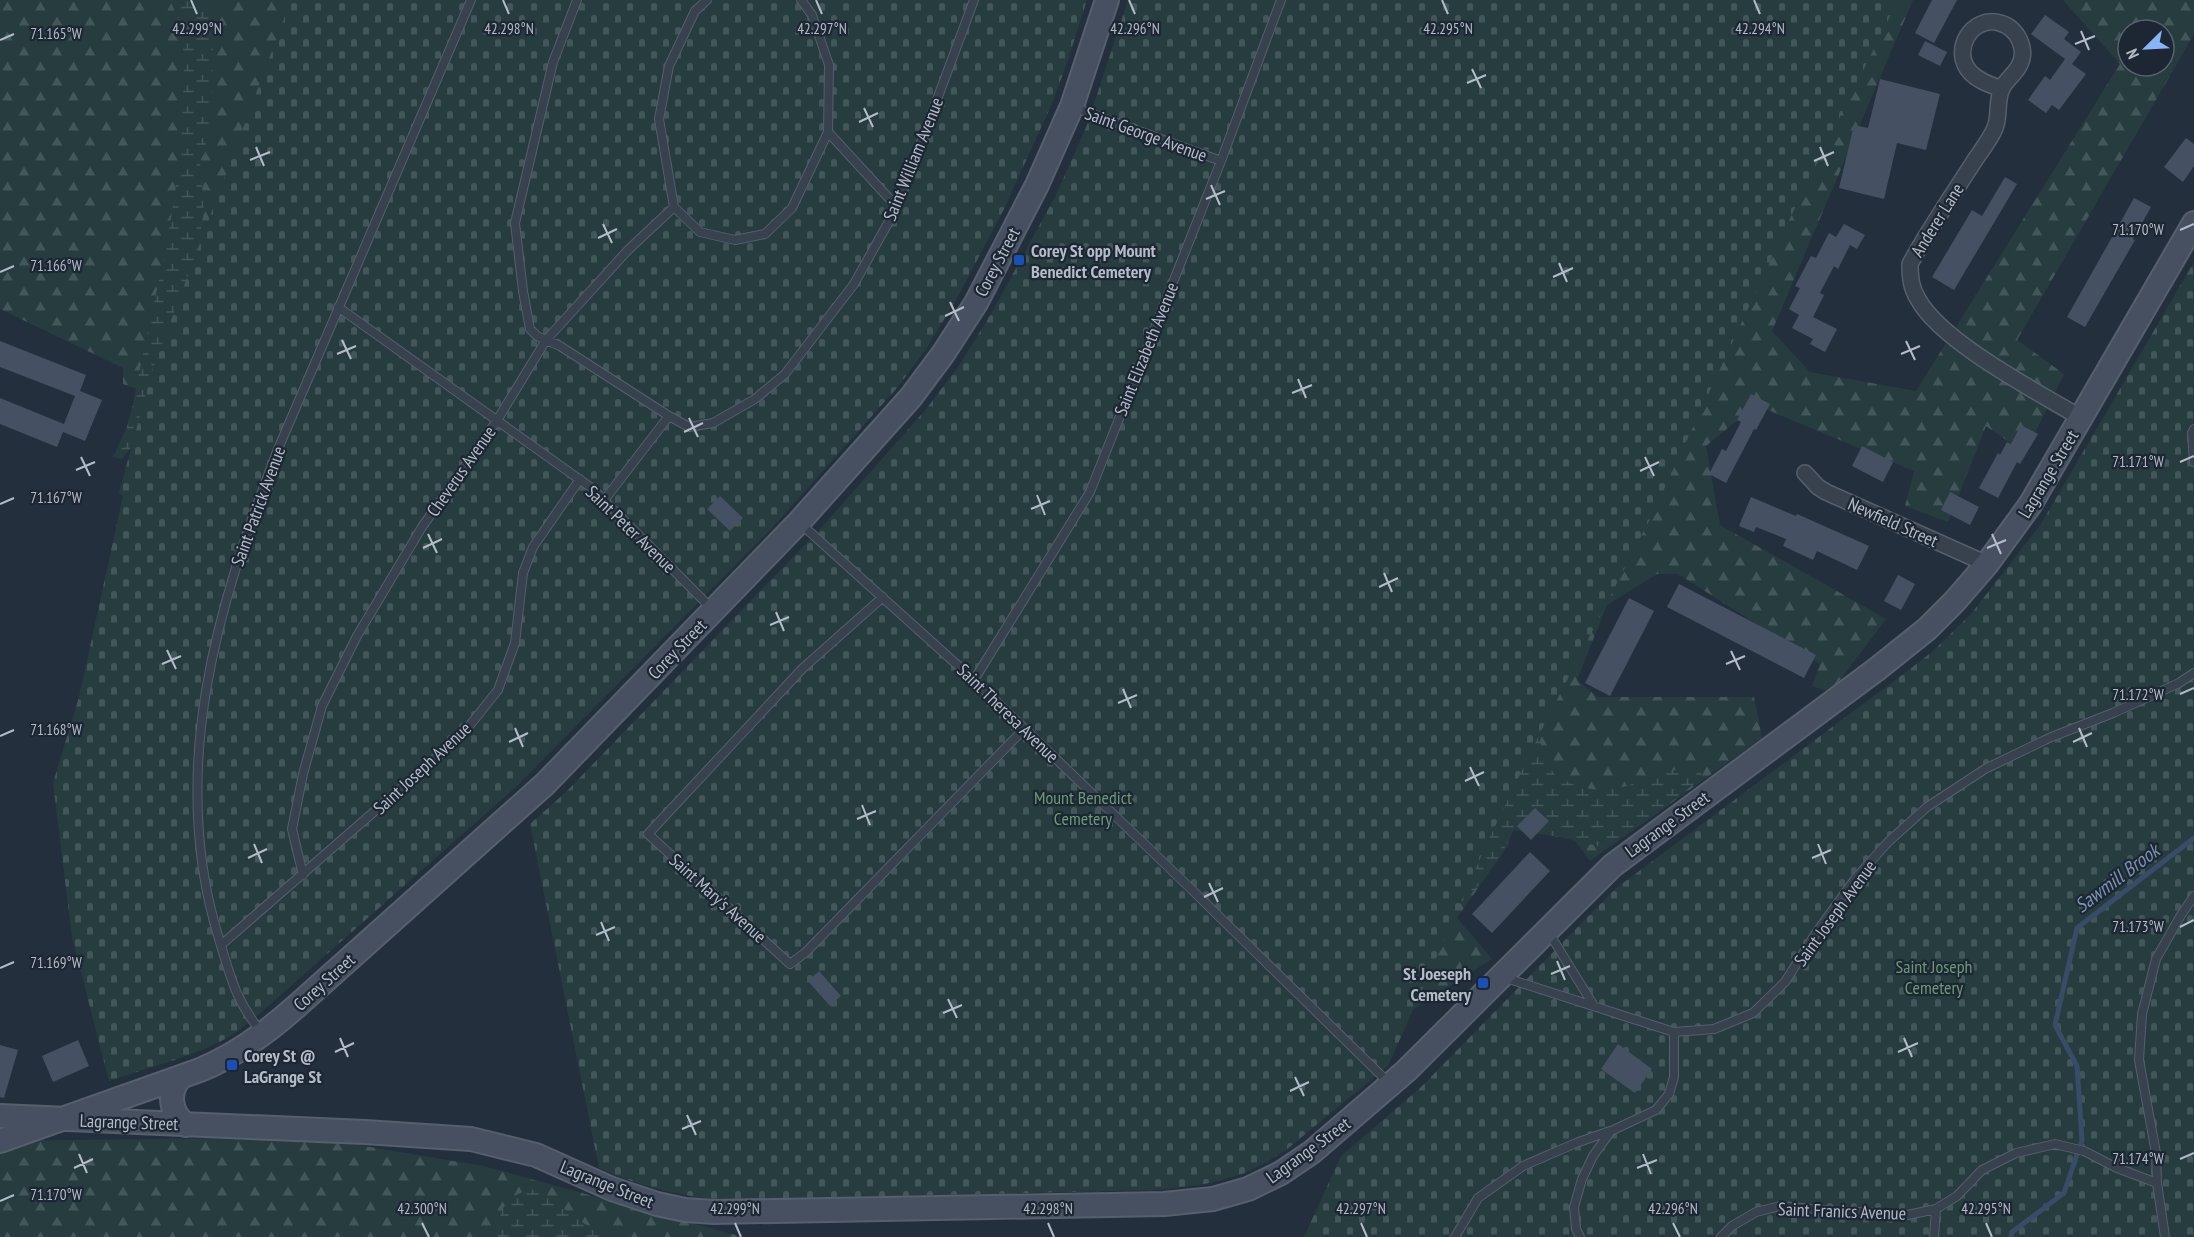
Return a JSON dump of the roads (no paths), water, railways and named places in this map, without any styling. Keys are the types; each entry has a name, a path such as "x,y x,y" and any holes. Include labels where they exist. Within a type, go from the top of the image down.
{"main road":[{"name":"Corey Street","path":"0,1141 180,1077 228,1057 263,1034 299,1005 520,808 714,611 799,522 892,419 944,354 976,303 1051,157 1072,106 1107,0"},
{"name":"Lagrange Street","path":"0,1116 430,1136 486,1142 536,1155 643,1200 699,1211 742,1213 1164,1204 1201,1202 1259,1184 1281,1173 1312,1152 1391,1086 1612,866 1904,648 1955,601 1987,564 2030,505 2194,223"},
{"path":"180,1077 175,1085 172,1103 176,1114 186,1125"}],"street":[{"name":"Anderer Lane","path":"2002,89 1979,80 1965,66 1962,56 1966,37 1981,24 2001,23 2010,28 2017,35 2023,54 2020,64 2002,89 1995,128 1910,264 1911,281 1922,307 1952,335 1986,360 2081,418"},
{"name":"Newfield Street","path":"1805,474 1826,492 1987,564"}],"lane":[{"name":"Saint Patrick Avenue","path":"263,1034 242,1006 208,905 198,848 196,759 207,677 226,595 253,513 338,307 471,0"},
{"name":"Saint William Avenue","path":"577,0 553,62 515,223 530,329 537,336 560,346 689,427 713,423 756,399 785,374 854,284 897,207 974,0"},
{"path":"707,0 695,11 669,66 659,119 674,207 700,232 735,240 765,234 792,208 828,132 829,65 812,15 801,0"},
{"name":"Saint Elizabeth Avenue","path":"974,680 1090,492 1221,161 1281,0"},
{"name":"Saint George Avenue","path":"1072,106 1221,161"},
{"path":"828,132 897,207"},
{"name":"Cheverus Avenue","path":"303,876 292,829 303,774 322,706 357,636 422,527 496,422 546,340 628,250 674,207"},
{"name":"Saint Peter Avenue","path":"338,307 496,422 580,479 604,499 714,611"},
{"path":"604,499 669,416"},
{"path":"2194,429 2192,433 2194,462"},
{"name":"Saint Joseph Avenue","path":"221,945 303,876 462,735 498,690 515,643 523,573 533,548 580,479"},
{"name":"Saint Theresa Avenue","path":"799,522 974,680 1391,1086"},
{"name":"Saint Mary's Avenue","path":"883,597 803,668 648,834 790,964 806,952 1024,729"},
{"name":"Saint Joseph Avenue","path":"1501,976 1674,1032 1713,1029 1753,1013 1785,982 1816,933 1855,879 1888,842 1927,807 1985,769 2049,738 2113,713 2179,683 2194,673"},
{"path":"2165,1237 2157,1183 2156,1153 2139,1060 2142,1014 2156,959 2194,896"},
{"path":"1547,930 1594,1006"},
{"path":"1455,1237 1478,1198 1523,1166 1575,1143 1611,1131 1656,1110 1669,1094 1674,1077 1674,1032"},
{"path":"1580,1237 1576,1229 1574,1206 1582,1179 1593,1156 1611,1131"},
{"path":"1934,1237 1936,1209 1957,1196 1982,1170 2016,1153 2055,1144 2084,1151 2117,1168 2157,1183"},
{"name":"Saint Franics Avenue","path":"1721,1237 1732,1226 1756,1212 1780,1206 1903,1216 1936,1209"}],"waterway":[{"name":"Sawmill Brook","path":"2011,1237 2012,1232 2064,1193 2082,1140 2077,1066 2055,1025 2077,928 2194,838"}],"place":[{"name":"Corey St opp Mount Benedict Cemetery","path":"1019,260"},
{"name":"St Joeseph Cemetery","path":"1483,983"},
{"name":"Corey St @ LaGrange St","path":"232,1065"}],"park label":[{"name":"Mount Benedict Cemetery","path":"1083,807"},
{"name":"Saint Joseph Cemetery","path":"1934,976"}]}
